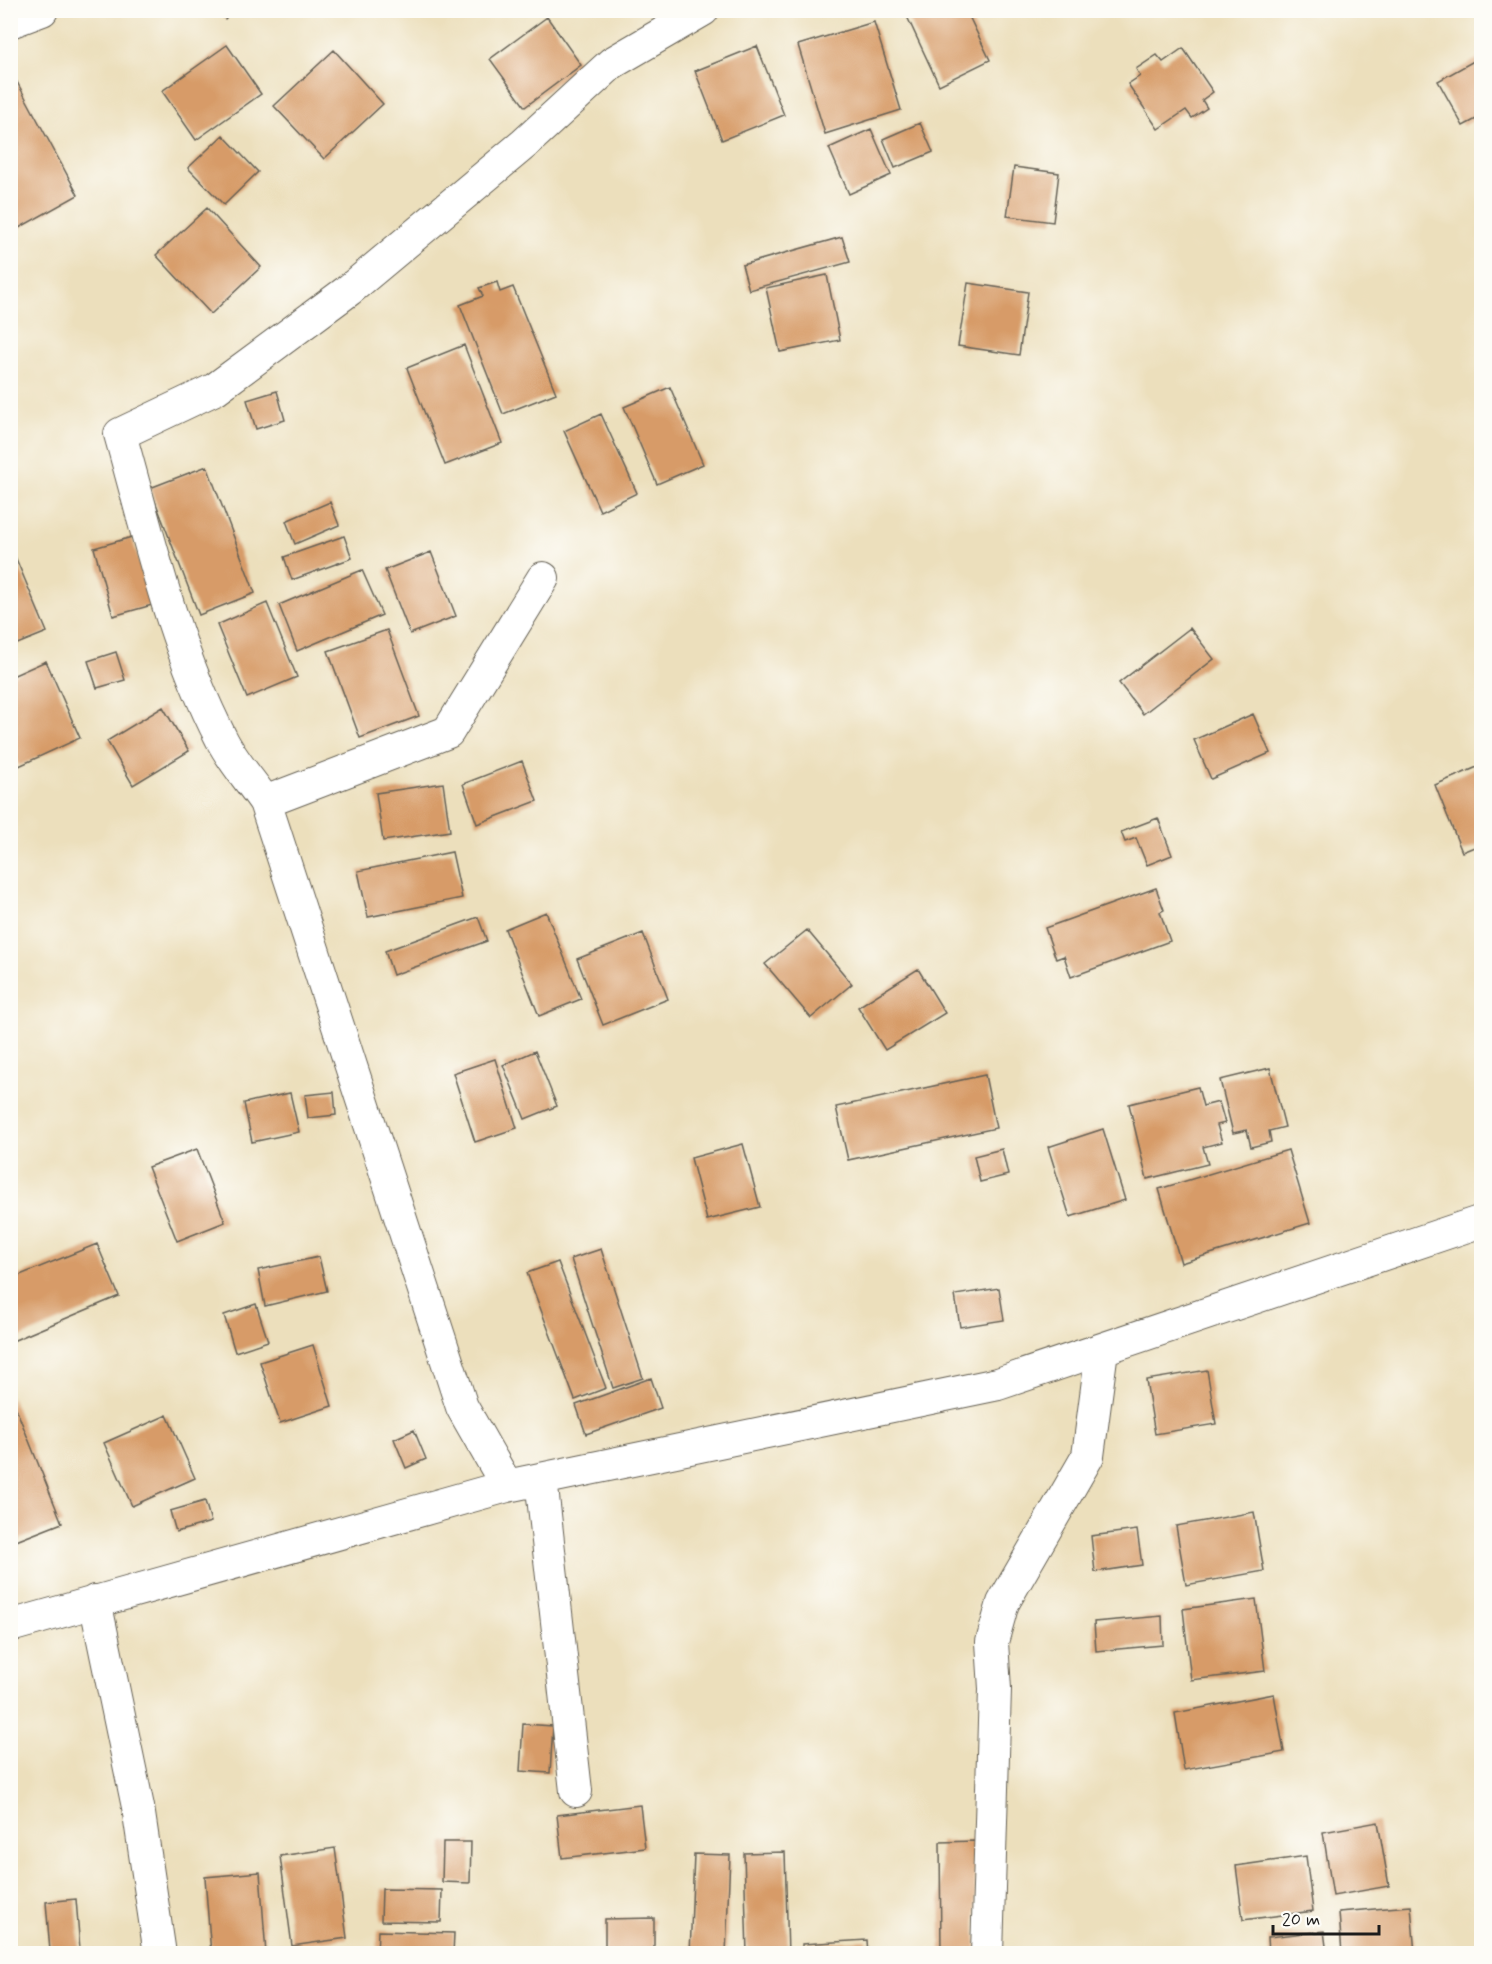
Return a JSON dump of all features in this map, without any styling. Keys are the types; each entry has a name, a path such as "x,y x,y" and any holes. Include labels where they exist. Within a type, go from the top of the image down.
{"street":[{"path":"10,22 42,10"},
{"path":"507,1486 462,1407 265,802 222,741 189,669 176,633 120,434 224,382 349,291 524,144 612,63 703,10"},
{"path":"265,802 448,732 543,578"},
{"path":"10,1626 507,1486 998,1384 1482,1221"},
{"path":"987,1953 995,1689 992,1642 1003,1603 1088,1456 1102,1350"},
{"path":"541,1479 576,1791"},
{"path":"95,1601 138,1807 160,1953"}],"building":[{"path":"218,10 235,10 225,19"},
{"path":"904,10 966,10 990,60 939,85"},
{"path":"547,17 581,65 525,107 490,59"},
{"path":"874,22 901,110 825,134 798,45"},
{"path":"227,45 261,94 196,140 162,91"},
{"path":"757,46 784,115 722,140 695,71"},
{"path":"1183,48 1213,92 1202,100 1207,108 1192,118 1186,110 1158,129 1128,84 1140,76 1136,69 1157,55 1163,62"},
{"path":"334,50 383,104 324,159 274,106"},
{"path":"1479,58 1482,62 1482,116 1463,126 1438,81"},
{"path":"17,82 78,195 10,233 10,86"},
{"path":"920,123 933,152 895,168 883,139"},
{"path":"871,129 891,175 849,194 829,148"},
{"path":"223,135 258,172 224,205 188,168"},
{"path":"1014,167 1059,173 1053,222 1007,216"},
{"path":"207,208 261,267 211,314 156,255"},
{"path":"842,237 850,262 749,290 742,265"},
{"path":"827,275 840,340 780,352 766,288"},
{"path":"497,282 500,292 513,287 556,393 503,414 460,305 483,296 479,288"},
{"path":"968,283 1028,292 1019,355 958,346"},
{"path":"464,345 502,443 445,465 407,368"},
{"path":"670,387 703,464 657,484 624,407"},
{"path":"277,391 285,420 256,429 247,400"},
{"path":"601,414 637,493 600,511 564,431"},
{"path":"207,466 255,593 199,615 150,488"},
{"path":"330,502 339,525 295,544 286,521"},
{"path":"344,536 352,558 292,580 284,557"},
{"path":"132,537 152,605 113,616 94,548"},
{"path":"431,552 456,616 410,634 385,570"},
{"path":"14,554 47,632 10,647 10,555"},
{"path":"362,570 382,615 297,651 279,605"},
{"path":"267,603 297,677 247,698 217,625"},
{"path":"1190,628 1214,659 1143,714 1119,683"},
{"path":"387,630 419,716 360,738 328,651"},
{"path":"116,652 125,680 97,688 88,661"},
{"path":"46,661 80,738 19,766 10,747 10,677"},
{"path":"163,707 189,751 133,785 107,741"},
{"path":"1253,714 1270,753 1211,779 1194,740"},
{"path":"522,761 537,801 477,824 463,784"},
{"path":"1482,765 1482,844 1462,852 1435,785"},
{"path":"443,783 450,831 383,841 376,793"},
{"path":"1158,818 1172,855 1147,865 1136,838 1125,842 1121,832"},
{"path":"452,852 462,898 368,917 358,871"},
{"path":"1156,888 1164,910 1160,912 1170,941 1071,977 1064,956 1056,959 1045,928"},
{"path":"546,912 581,999 539,1016 505,929"},
{"path":"478,917 487,941 393,975 385,951"},
{"path":"807,930 852,984 811,1018 765,964"},
{"path":"643,933 668,999 603,1025 577,959"},
{"path":"918,969 945,1013 885,1050 858,1007"},
{"path":"535,1051 557,1106 525,1119 503,1065"},
{"path":"495,1059 517,1128 475,1142 453,1073"},
{"path":"1270,1068 1285,1127 1269,1131 1271,1142 1251,1147 1247,1130 1233,1133 1220,1080"},
{"path":"985,1075 996,1128 848,1160 836,1107"},
{"path":"1198,1087 1203,1106 1219,1102 1225,1123 1217,1125 1222,1142 1203,1147 1208,1164 1147,1179 1129,1104"},
{"path":"334,1092 336,1115 308,1118 305,1095"},
{"path":"290,1093 299,1132 252,1142 244,1103"},
{"path":"1103,1129 1125,1200 1070,1217 1048,1147"},
{"path":"743,1144 760,1207 707,1220 691,1158"},
{"path":"197,1149 225,1222 177,1241 148,1167"},
{"path":"1002,1149 1008,1175 980,1182 974,1156"},
{"path":"1288,1150 1310,1223 1181,1263 1159,1189"},
{"path":"97,1244 119,1296 10,1342 10,1279"},
{"path":"601,1249 643,1378 613,1388 571,1259"},
{"path":"319,1257 327,1291 265,1306 258,1270"},
{"path":"558,1262 606,1388 575,1400 527,1273"},
{"path":"999,1288 1004,1320 960,1327 955,1295"},
{"path":"256,1304 268,1341 235,1352 224,1315"},
{"path":"313,1345 332,1406 280,1423 260,1362"},
{"path":"1207,1370 1216,1424 1155,1434 1146,1380"},
{"path":"651,1378 661,1408 586,1434 576,1405"},
{"path":"11,1396 62,1523 11,1543 10,1542"},
{"path":"167,1415 195,1478 132,1506 104,1443"},
{"path":"414,1430 426,1459 406,1468 394,1439"},
{"path":"205,1501 211,1522 176,1532 170,1511"},
{"path":"1254,1512 1264,1571 1186,1585 1176,1526"},
{"path":"1137,1530 1142,1565 1095,1572 1091,1536"},
{"path":"1256,1599 1265,1671 1191,1680 1183,1609"},
{"path":"1162,1616 1163,1645 1096,1651 1094,1622"},
{"path":"1274,1694 1284,1752 1184,1770 1175,1713"},
{"path":"523,1724 553,1726 550,1773 520,1771"},
{"path":"640,1805 645,1848 562,1858 557,1815"},
{"path":"1378,1822 1389,1886 1333,1896 1323,1832"},
{"path":"975,1841 976,1954 941,1954 940,1842"},
{"path":"443,1842 471,1842 470,1883 442,1882"},
{"path":"335,1848 347,1938 292,1946 280,1856"},
{"path":"785,1852 788,1954 747,1954 744,1853"},
{"path":"694,1854 730,1855 726,1954 690,1954"},
{"path":"1306,1856 1313,1911 1243,1920 1236,1866"},
{"path":"260,1872 266,1954 211,1954 205,1877"},
{"path":"382,1889 442,1890 441,1922 381,1921"},
{"path":"76,1899 80,1949 50,1951 46,1902"},
{"path":"1411,1906 1415,1954 1342,1954 1339,1912"},
{"path":"654,1918 654,1954 605,1954 605,1919"},
{"path":"378,1931 454,1933 453,1954 377,1954"},
{"path":"1324,1931 1327,1954 1269,1954 1268,1937"},
{"path":"867,1940 868,1954 802,1954 802,1944"},
{"path":"332,1949 332,1954 311,1954 311,1952"}]}
